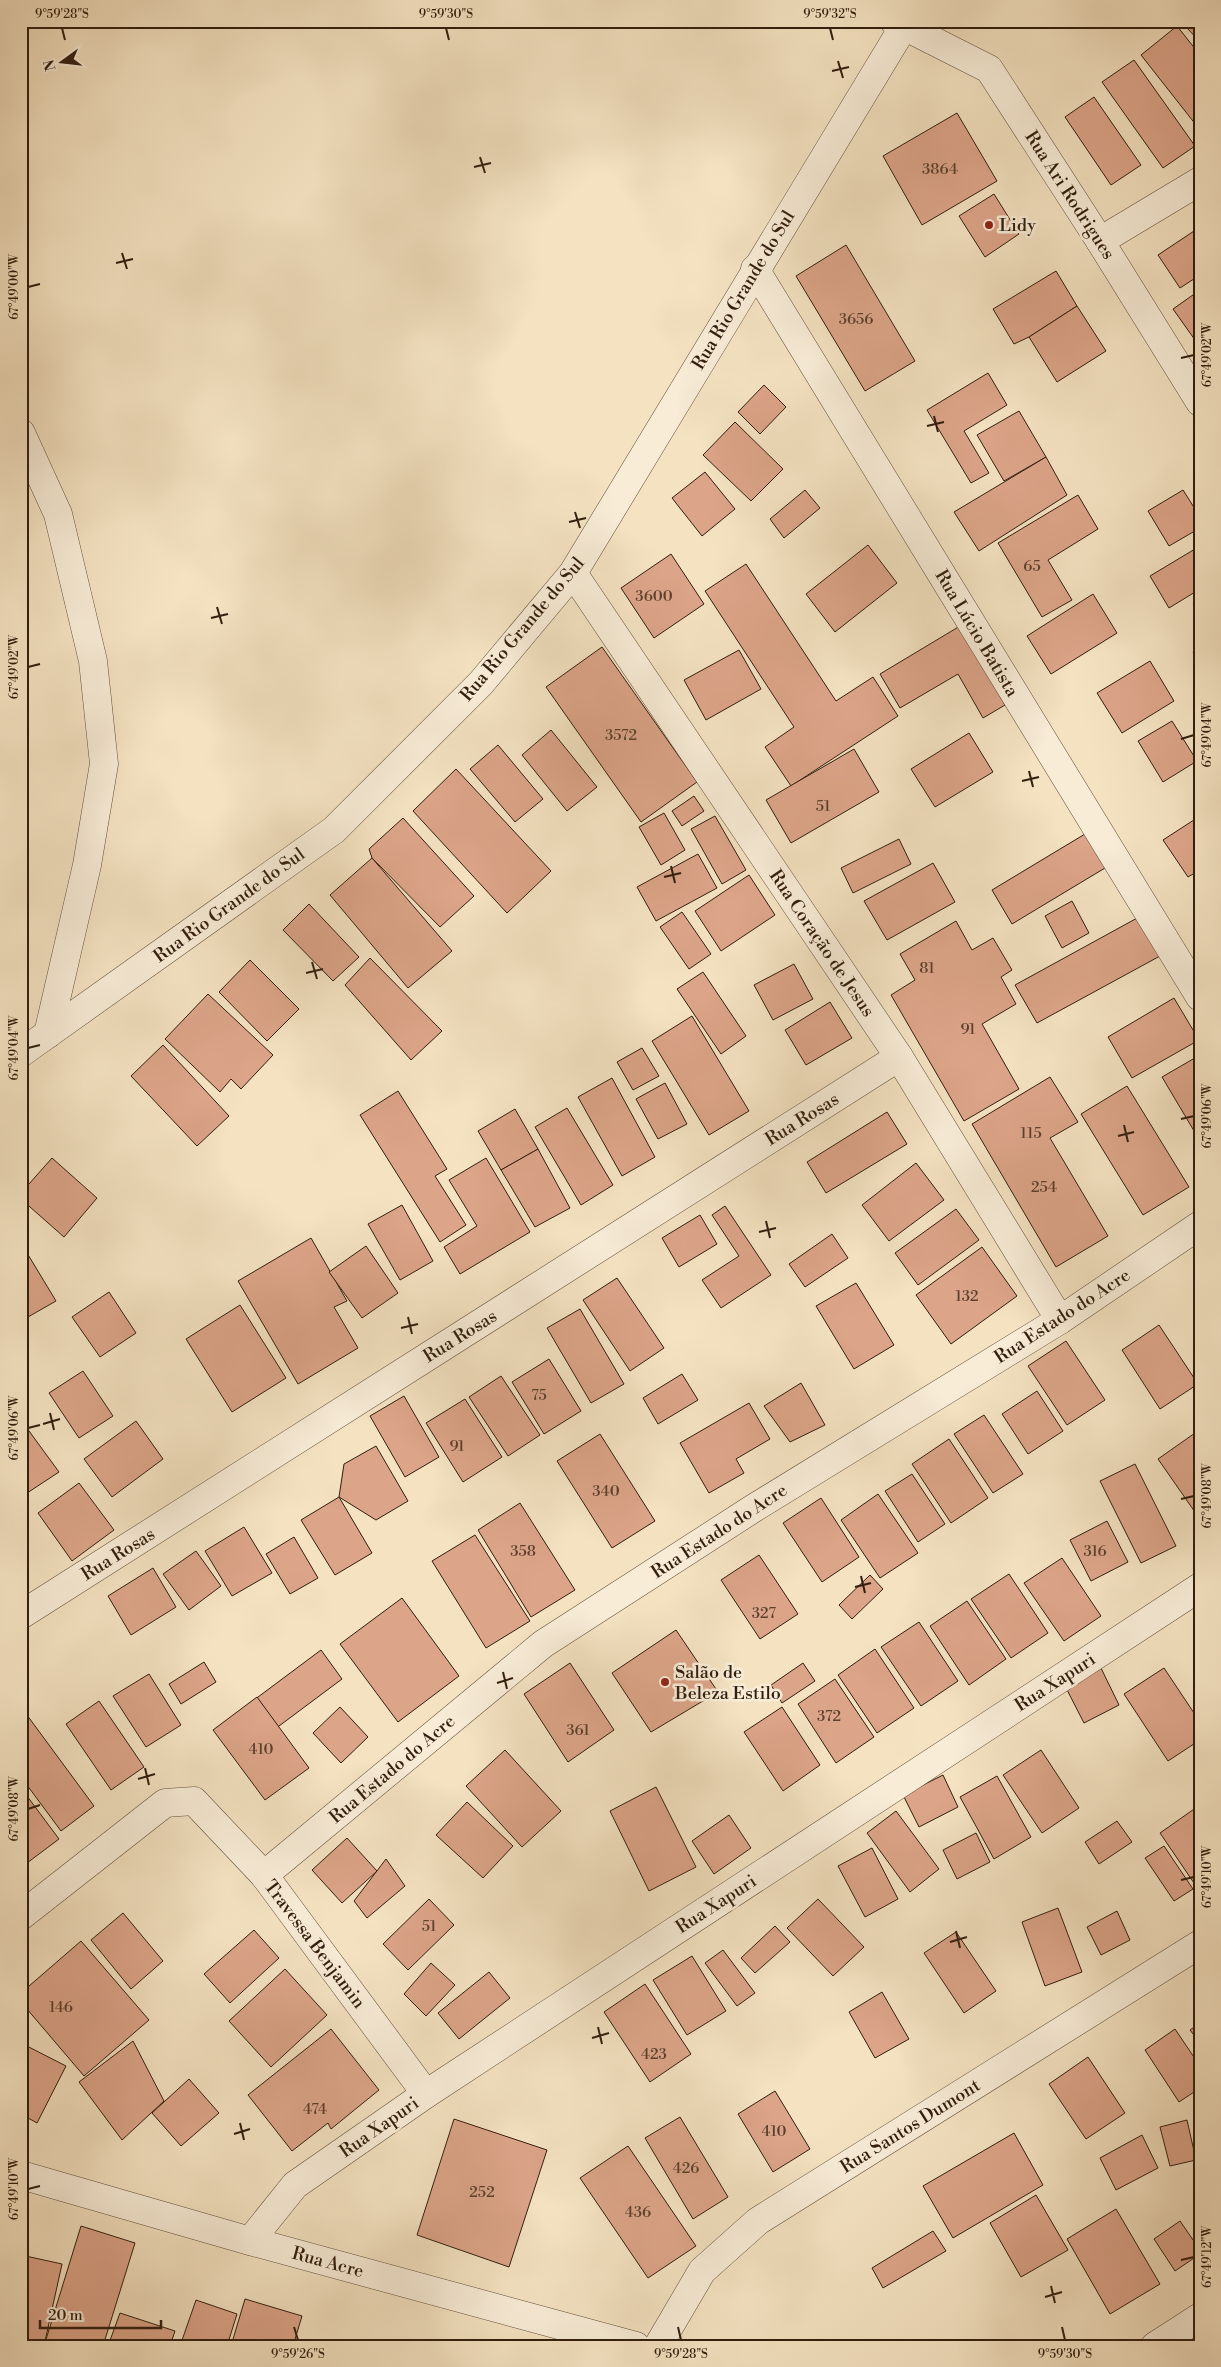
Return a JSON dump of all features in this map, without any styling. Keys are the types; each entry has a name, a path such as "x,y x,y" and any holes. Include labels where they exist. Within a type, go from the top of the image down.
{"street":[{"name":"Rua Ari Rodrigues","path":"902,23 989,69 1100,241 1200,402"},
{"name":"Rua Rio Grande do Sul","path":"21,1053 334,830 481,683 573,572 902,23"},
{"path":"1100,241 1200,181"},
{"name":"Rua Lúcio Batista","path":"755,269 1200,997"},
{"path":"21,433 58,514 93,661 104,764 87,865 48,1034"},
{"name":"Rua Coração de Jesus","path":"573,572 899,1057 1060,1320"},
{"name":"Rua Rosas","path":"21,1615 899,1057"},
{"name":"Rua Estado do Acre","path":"264,1875 543,1644 754,1508 1060,1320 1200,1225"},
{"name":"Rua Xapuri","path":"250,2241 295,2186 426,2094 1200,1587"},
{"name":"Travessa Benjamin","path":"21,1916 165,1803 194,1801 264,1875 426,2094"},
{"name":"Rua Santos Dumont","path":"658,2346 702,2271 758,2221 1200,1944"},
{"name":"Rua Acre","path":"21,2175 250,2241 636,2346"},
{"path":"1155,2346 1200,2317"}],"building":[{"path":"1195,21 1200,21 1200,42 1187,28"},
{"path":"1177,26 1200,55 1200,130 1141,55"},
{"path":"1134,60 1195,146 1163,168 1102,82"},
{"path":"1094,97 1141,165 1111,185 1065,117"},
{"path":"957,113 997,181 922,225 883,156"},
{"name":"Lidy","path":"994,194 1019,234 985,257 959,216"},
{"path":"1200,227 1200,275 1180,288 1158,255"},
{"path":"846,245 915,361 865,391 796,276"},
{"path":"1056,271 1077,306 1029,337 1014,344 993,309"},
{"path":"1200,290 1200,337 1195,340 1173,309"},
{"path":"1077,306 1106,351 1057,382 1029,337"},
{"path":"988,373 1007,405 964,431 989,473 971,483 927,410"},
{"path":"764,385 786,407 760,434 738,412"},
{"path":"1019,411 1046,457 1004,481 977,435"},
{"path":"735,422 783,469 751,501 703,455"},
{"path":"1046,457 1067,495 979,551 954,512"},
{"path":"705,472 735,509 702,536 672,498"},
{"path":"805,490 820,508 784,538 770,519"},
{"path":"1183,490 1200,517 1200,528 1169,546 1148,511"},
{"path":"1078,495 1098,529 1048,560 1072,600 1042,617 998,543"},
{"path":"868,545 897,583 835,632 806,594"},
{"path":"1200,546 1200,589 1169,608 1150,576"},
{"path":"671,554 704,604 654,638 621,588"},
{"path":"746,564 836,701 873,677 898,716 791,786 765,747 794,727 705,591"},
{"path":"1093,594 1117,633 1051,674 1027,636"},
{"path":"1200,599 1200,612 1193,603"},
{"path":"960,626 1005,705 983,718 958,674 900,708 880,674"},
{"path":"602,647 697,782 641,822 546,687"},
{"path":"1200,648 1200,663 1193,652"},
{"path":"739,650 761,689 706,720 684,680"},
{"path":"1150,661 1174,701 1122,733 1097,693"},
{"path":"1172,721 1197,761 1163,782 1138,741"},
{"path":"551,730 597,787 567,811 522,755"},
{"path":"969,733 993,772 935,807 911,769"},
{"path":"498,745 543,799 515,822 470,769"},
{"path":"854,749 879,792 791,843 766,800"},
{"path":"456,769 551,871 507,913 413,811"},
{"path":"694,796 704,811 682,826 672,811"},
{"path":"664,813 685,850 661,865 639,827"},
{"path":"715,816 746,870 722,884 691,829"},
{"path":"1200,816 1200,870 1188,877 1163,840"},
{"path":"403,818 474,896 440,927 372,858 369,849"},
{"path":"1085,834 1105,868 1012,924 992,890"},
{"path":"899,839 911,864 853,893 841,868"},
{"path":"698,854 717,888 656,921 637,887"},
{"path":"372,858 452,951 408,988 330,895"},
{"path":"933,863 955,902 887,940 864,901"},
{"path":"749,875 775,915 721,951 695,911"},
{"path":"1072,901 1089,933 1062,948 1045,916"},
{"path":"309,904 359,957 333,981 283,930"},
{"path":"682,912 711,954 689,969 660,927"},
{"path":"1139,917 1160,956 1037,1023 1015,985"},
{"path":"956,921 972,950 993,938 1012,970 1001,977 1016,1004 982,1024 1019,1089 964,1121 891,995 915,980 900,954"},
{"path":"370,958 442,1031 411,1060 345,985"},
{"path":"250,960 299,1009 267,1041 219,992"},
{"path":"794,964 813,999 773,1020 754,985"},
{"path":"703,972 746,1036 721,1054 677,989"},
{"path":"208,994 273,1055 241,1089 231,1079 220,1092 165,1039"},
{"path":"1174,998 1199,1040 1132,1078 1108,1037"},
{"path":"830,1002 852,1038 806,1065 785,1030"},
{"path":"692,1016 749,1111 709,1135 652,1041"},
{"path":"163,1045 229,1116 197,1146 131,1076"},
{"path":"642,1048 659,1076 633,1090 617,1062"},
{"path":"1200,1055 1200,1141 1162,1077"},
{"path":"1050,1077 1078,1122 1050,1138 1108,1236 1056,1267 972,1124"},
{"path":"612,1078 655,1157 622,1176 578,1097"},
{"path":"665,1083 687,1124 658,1139 636,1099"},
{"path":"1127,1086 1189,1187 1143,1215 1081,1114"},
{"path":"398,1091 447,1169 435,1176 466,1225 440,1242 360,1115"},
{"path":"567,1108 613,1185 581,1205 535,1127"},
{"path":"515,1109 538,1149 501,1170 478,1131"},
{"path":"887,1112 907,1144 826,1193 807,1162"},
{"path":"538,1149 570,1208 535,1227 501,1170"},
{"path":"52,1158 97,1198 64,1237 21,1199 21,1193"},
{"path":"486,1158 530,1232 460,1274 444,1247 477,1226 449,1180"},
{"path":"916,1163 944,1200 889,1241 862,1205"},
{"path":"402,1205 433,1261 400,1280 368,1224"},
{"path":"725,1206 771,1275 721,1308 702,1280 739,1256 712,1215"},
{"path":"956,1209 979,1240 918,1285 895,1253"},
{"path":"700,1215 717,1244 679,1267 662,1238"},
{"path":"832,1234 848,1258 805,1287 789,1264"},
{"path":"311,1238 347,1301 334,1307 358,1348 298,1384 238,1281"},
{"path":"21,1243 56,1301 21,1321"},
{"path":"366,1246 398,1293 362,1318 329,1272"},
{"path":"982,1247 1017,1296 951,1344 916,1295"},
{"path":"617,1278 664,1348 630,1371 583,1300"},
{"path":"856,1283 894,1345 854,1369 816,1306"},
{"path":"109,1292 136,1333 100,1357 72,1317"},
{"path":"240,1305 286,1378 232,1412 186,1339"},
{"path":"580,1309 624,1384 591,1403 547,1328"},
{"path":"1159,1325 1198,1384 1160,1409 1122,1350"},
{"path":"1066,1341 1105,1400 1067,1425 1028,1366"},
{"path":"549,1359 581,1411 544,1434 512,1382"},
{"path":"83,1371 113,1416 79,1438 49,1393"},
{"path":"682,1374 698,1400 658,1424 643,1398"},
{"path":"501,1376 540,1435 508,1456 469,1397"},
{"path":"801,1383 825,1425 790,1442 764,1406"},
{"path":"1037,1391 1063,1431 1028,1454 1002,1414"},
{"path":"404,1396 439,1457 405,1477 370,1416"},
{"path":"465,1399 502,1457 463,1482 426,1423"},
{"path":"749,1403 770,1439 736,1459 744,1473 709,1493 680,1443"},
{"path":"984,1415 1023,1474 993,1493 954,1434"},
{"path":"21,1420 59,1472 21,1497"},
{"path":"136,1421 163,1459 112,1497 84,1459"},
{"path":"1195,1433 1200,1440 1200,1514 1197,1515 1158,1459"},
{"path":"600,1434 655,1521 612,1548 557,1461"},
{"path":"949,1439 988,1498 951,1523 912,1464"},
{"path":"376,1446 408,1501 376,1520 339,1497 344,1464"},
{"path":"1135,1464 1176,1546 1141,1563 1100,1481"},
{"path":"912,1474 945,1524 918,1542 885,1491"},
{"path":"79,1483 114,1530 72,1561 38,1513"},
{"path":"878,1494 918,1553 880,1578 841,1520"},
{"path":"339,1497 372,1553 335,1575 301,1520"},
{"path":"821,1498 859,1557 822,1582 783,1523"},
{"path":"520,1503 575,1590 531,1617 478,1530"},
{"path":"1107,1521 1128,1562 1091,1581 1070,1540"},
{"path":"244,1527 272,1573 232,1596 205,1551"},
{"path":"475,1535 530,1621 486,1648 432,1561"},
{"path":"294,1537 318,1578 290,1594 266,1554"},
{"path":"196,1551 221,1586 189,1610 163,1574"},
{"path":"759,1555 798,1614 760,1639 721,1580"},
{"path":"1062,1558 1101,1616 1064,1641 1024,1583"},
{"path":"153,1568 176,1607 131,1635 108,1596"},
{"path":"1009,1574 1048,1633 1011,1658 971,1599"},
{"path":"870,1575 883,1589 852,1619 839,1605"},
{"path":"402,1598 459,1676 398,1722 340,1644"},
{"path":"967,1601 1006,1659 969,1685 930,1626"},
{"path":"919,1622 958,1681 921,1706 881,1647"},
{"name":"Salão de Beleza Estilo","path":"676,1630 718,1692 651,1732 612,1673"},
{"path":"1200,1631 1200,1644 1194,1635"},
{"path":"875,1649 914,1708 877,1733 838,1675"},
{"path":"321,1650 342,1679 271,1732 250,1703"},
{"path":"204,1662 216,1682 181,1704 169,1684"},
{"path":"570,1663 614,1730 568,1762 524,1694"},
{"path":"803,1663 815,1681 782,1703 771,1685"},
{"path":"1100,1666 1119,1705 1084,1723 1064,1684"},
{"path":"1164,1668 1200,1722 1200,1740 1168,1761 1124,1694"},
{"path":"149,1674 181,1725 146,1747 113,1696"},
{"path":"835,1679 874,1737 836,1763 798,1704"},
{"path":"257,1697 309,1768 265,1800 213,1730"},
{"path":"99,1701 144,1767 111,1790 66,1724"},
{"path":"21,1707 94,1806 61,1831 21,1777"},
{"path":"340,1707 368,1737 341,1763 313,1733"},
{"path":"782,1707 820,1765 783,1791 744,1732"},
{"path":"505,1750 561,1811 522,1847 466,1786"},
{"path":"1041,1750 1079,1808 1042,1833 1003,1775"},
{"path":"943,1775 958,1807 919,1827 903,1795"},
{"path":"997,1776 1031,1837 994,1859 960,1797"},
{"path":"656,1787 696,1867 649,1891 610,1811"},
{"path":"21,1788 59,1839 23,1866 21,1863"},
{"path":"467,1802 513,1846 483,1878 436,1835"},
{"path":"1197,1807 1200,1811 1198,1889 1160,1833"},
{"path":"896,1811 939,1869 910,1892 867,1833"},
{"path":"729,1815 751,1848 714,1874 692,1841"},
{"path":"1117,1821 1132,1842 1099,1864 1085,1842"},
{"path":"976,1833 990,1862 957,1879 943,1850"},
{"path":"347,1838 377,1871 342,1903 312,1870"},
{"path":"1164,1846 1193,1889 1174,1901 1145,1858"},
{"path":"872,1848 898,1899 865,1917 838,1866"},
{"path":"386,1859 405,1886 367,1918 354,1901"},
{"path":"429,1899 454,1925 408,1970 383,1944"},
{"path":"818,1899 864,1947 833,1976 787,1928"},
{"path":"1058,1908 1082,1972 1045,1986 1022,1922"},
{"path":"1117,1911 1130,1940 1101,1955 1087,1927"},
{"path":"123,1913 163,1961 131,1989 91,1940"},
{"path":"775,1926 790,1942 755,1973 741,1958"},
{"path":"254,1930 279,1958 230,2003 204,1974"},
{"path":"956,1932 996,1991 964,2013 924,1953"},
{"path":"81,1941 149,2020 84,2076 21,2002 21,1993"},
{"path":"723,1950 755,1993 737,2006 705,1963"},
{"path":"692,1956 726,2011 687,2035 653,1980"},
{"path":"431,1963 455,1985 426,2016 404,1994"},
{"path":"285,1969 327,2015 271,2067 229,2021"},
{"path":"489,1972 510,1998 459,2039 438,2013"},
{"path":"645,1984 691,2054 650,2082 604,2012"},
{"path":"882,1992 909,2039 875,2058 849,2012"},
{"path":"1200,2023 1200,2043 1190,2030"},
{"path":"21,2024 28,2033 21,2038"},
{"path":"331,2029 379,2090 331,2129 328,2123 292,2151 248,2095"},
{"path":"1175,2029 1200,2066 1200,2088 1179,2102 1145,2050"},
{"path":"133,2041 164,2101 122,2140 79,2082"},
{"path":"21,2043 66,2066 37,2123 21,2114"},
{"path":"1088,2057 1125,2113 1086,2139 1049,2084"},
{"path":"189,2079 219,2113 181,2146 152,2113"},
{"path":"775,2091 810,2149 773,2172 738,2114"},
{"path":"680,2117 728,2197 693,2219 645,2138"},
{"path":"454,2119 547,2150 509,2267 417,2235"},
{"path":"1187,2120 1196,2160 1170,2166 1160,2127"},
{"path":"1014,2133 1043,2185 953,2238 923,2186"},
{"path":"1142,2135 1158,2168 1116,2190 1100,2158"},
{"path":"628,2146 696,2246 648,2278 580,2178"},
{"path":"1036,2195 1068,2250 1021,2277 990,2223"},
{"path":"1116,2209 1160,2284 1110,2314 1067,2239"},
{"path":"1180,2221 1200,2250 1200,2254 1175,2271 1154,2239"},
{"path":"81,2226 135,2243 103,2346 44,2346"},
{"path":"933,2231 946,2251 883,2288 872,2268"},
{"path":"21,2255 62,2264 44,2346 21,2346"},
{"path":"245,2299 302,2316 293,2346 231,2346"},
{"path":"196,2300 237,2314 227,2346 180,2346"},
{"path":"120,2313 175,2331 170,2346 108,2346"}],"place":[{"name":"Lidy","path":"989,225"},
{"name":"Salão de Beleza Estilo","path":"665,1682"}]}
